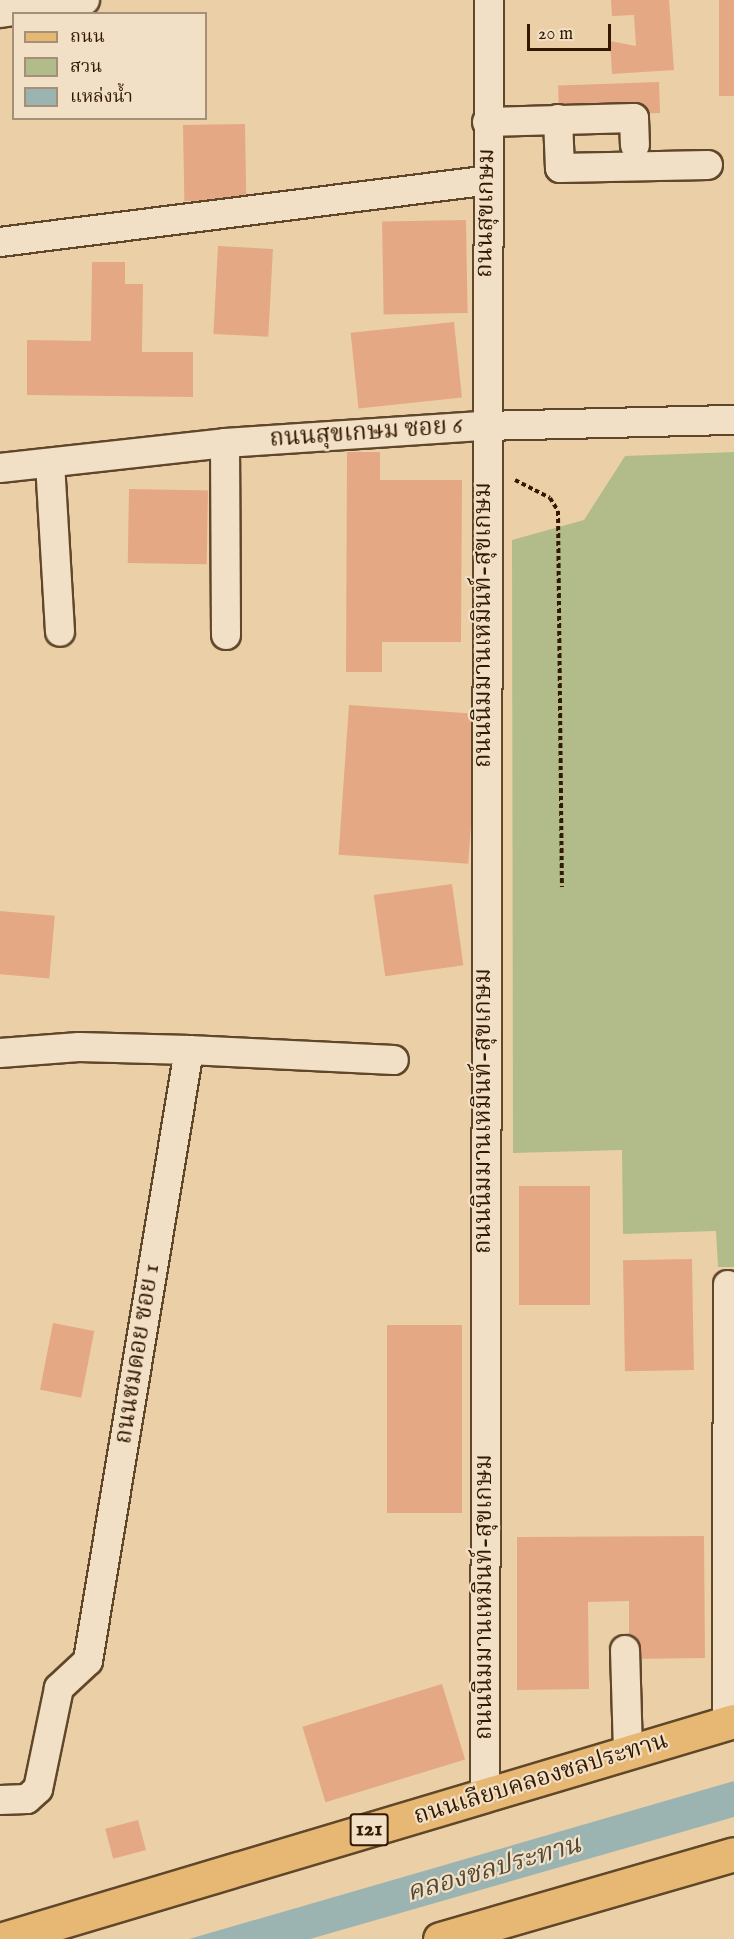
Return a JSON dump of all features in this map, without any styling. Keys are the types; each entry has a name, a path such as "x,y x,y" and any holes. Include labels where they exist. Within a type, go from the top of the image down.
{"main road":[{"name":"ถนนเลียบคลองชลประทาน","path":"3,1939 731,1722"},
{"path":"440,1939 734,1854"}],"street":[{"path":"0,13 85,0"},
{"name":"ถนนสุขเกษม","path":"484,426 485,181 489,0"},
{"path":"487,122 634,118 635,145"},
{"path":"558,120 560,168 708,165"},
{"path":"0,242 485,181"},
{"name":"ถนนสุขเกษม ซอย 6","path":"0,468 225,443 484,426 734,420"},
{"name":"ถนนนิมมานเหมินท์-สุขเกษม","path":"484,426 485,1796"},
{"path":"225,443 226,635"},
{"path":"50,463 60,632"},
{"path":"0,1053 79,1047 394,1060"},
{"name":"ถนนชมดอย ซอย 1","path":"0,1800 27,1799 38,1789 59,1688 87,1661 189,1050"},
{"path":"728,1285 731,1722"},
{"path":"624,1650 628,1753"}],"path":[{"path":"484,468 535,489 558,511 562,887"}],"green space":[{"path":"734,452 734,1267 718,1267 716,1231 623,1234 622,1150 513,1153 512,540 584,520 625,456"}],"water":[{"name":"คลองชลประทาน","path":"734,1781 734,1817 310,1939 189,1939"}],"building":[{"path":"611,0 669,0 674,70 612,74 610,41 636,46 634,15 612,16"},
{"path":"719,0 734,0 734,96 719,96"},
{"path":"659,82 660,113 559,117 558,86"},
{"path":"245,124 246,200 184,201 183,125"},
{"path":"466,220 468,313 384,314 382,221"},
{"path":"218,246 273,249 268,337 213,334"},
{"path":"92,262 125,262 125,284 143,284 142,352 193,352 193,397 27,395 27,340 91,341"},
{"path":"454,322 462,398 359,408 351,333"},
{"path":"347,452 380,452 380,480 462,480 461,642 382,642 382,672 346,672"},
{"path":"129,489 208,490 207,564 128,563"},
{"path":"349,705 479,714 468,864 339,855"},
{"path":"452,884 463,965 385,976 374,895"},
{"path":"0,911 55,916 49,979 0,974"},
{"path":"519,1186 590,1186 590,1305 519,1305"},
{"path":"692,1259 694,1370 625,1371 623,1260"},
{"path":"53,1323 94,1331 81,1398 40,1390"},
{"path":"387,1325 462,1325 462,1513 387,1513"},
{"path":"704,1536 705,1658 629,1659 629,1601 588,1602 589,1689 517,1690 517,1537"},
{"path":"442,1684 465,1760 325,1802 302,1727"},
{"path":"138,1820 146,1850 113,1859 105,1829"}]}
